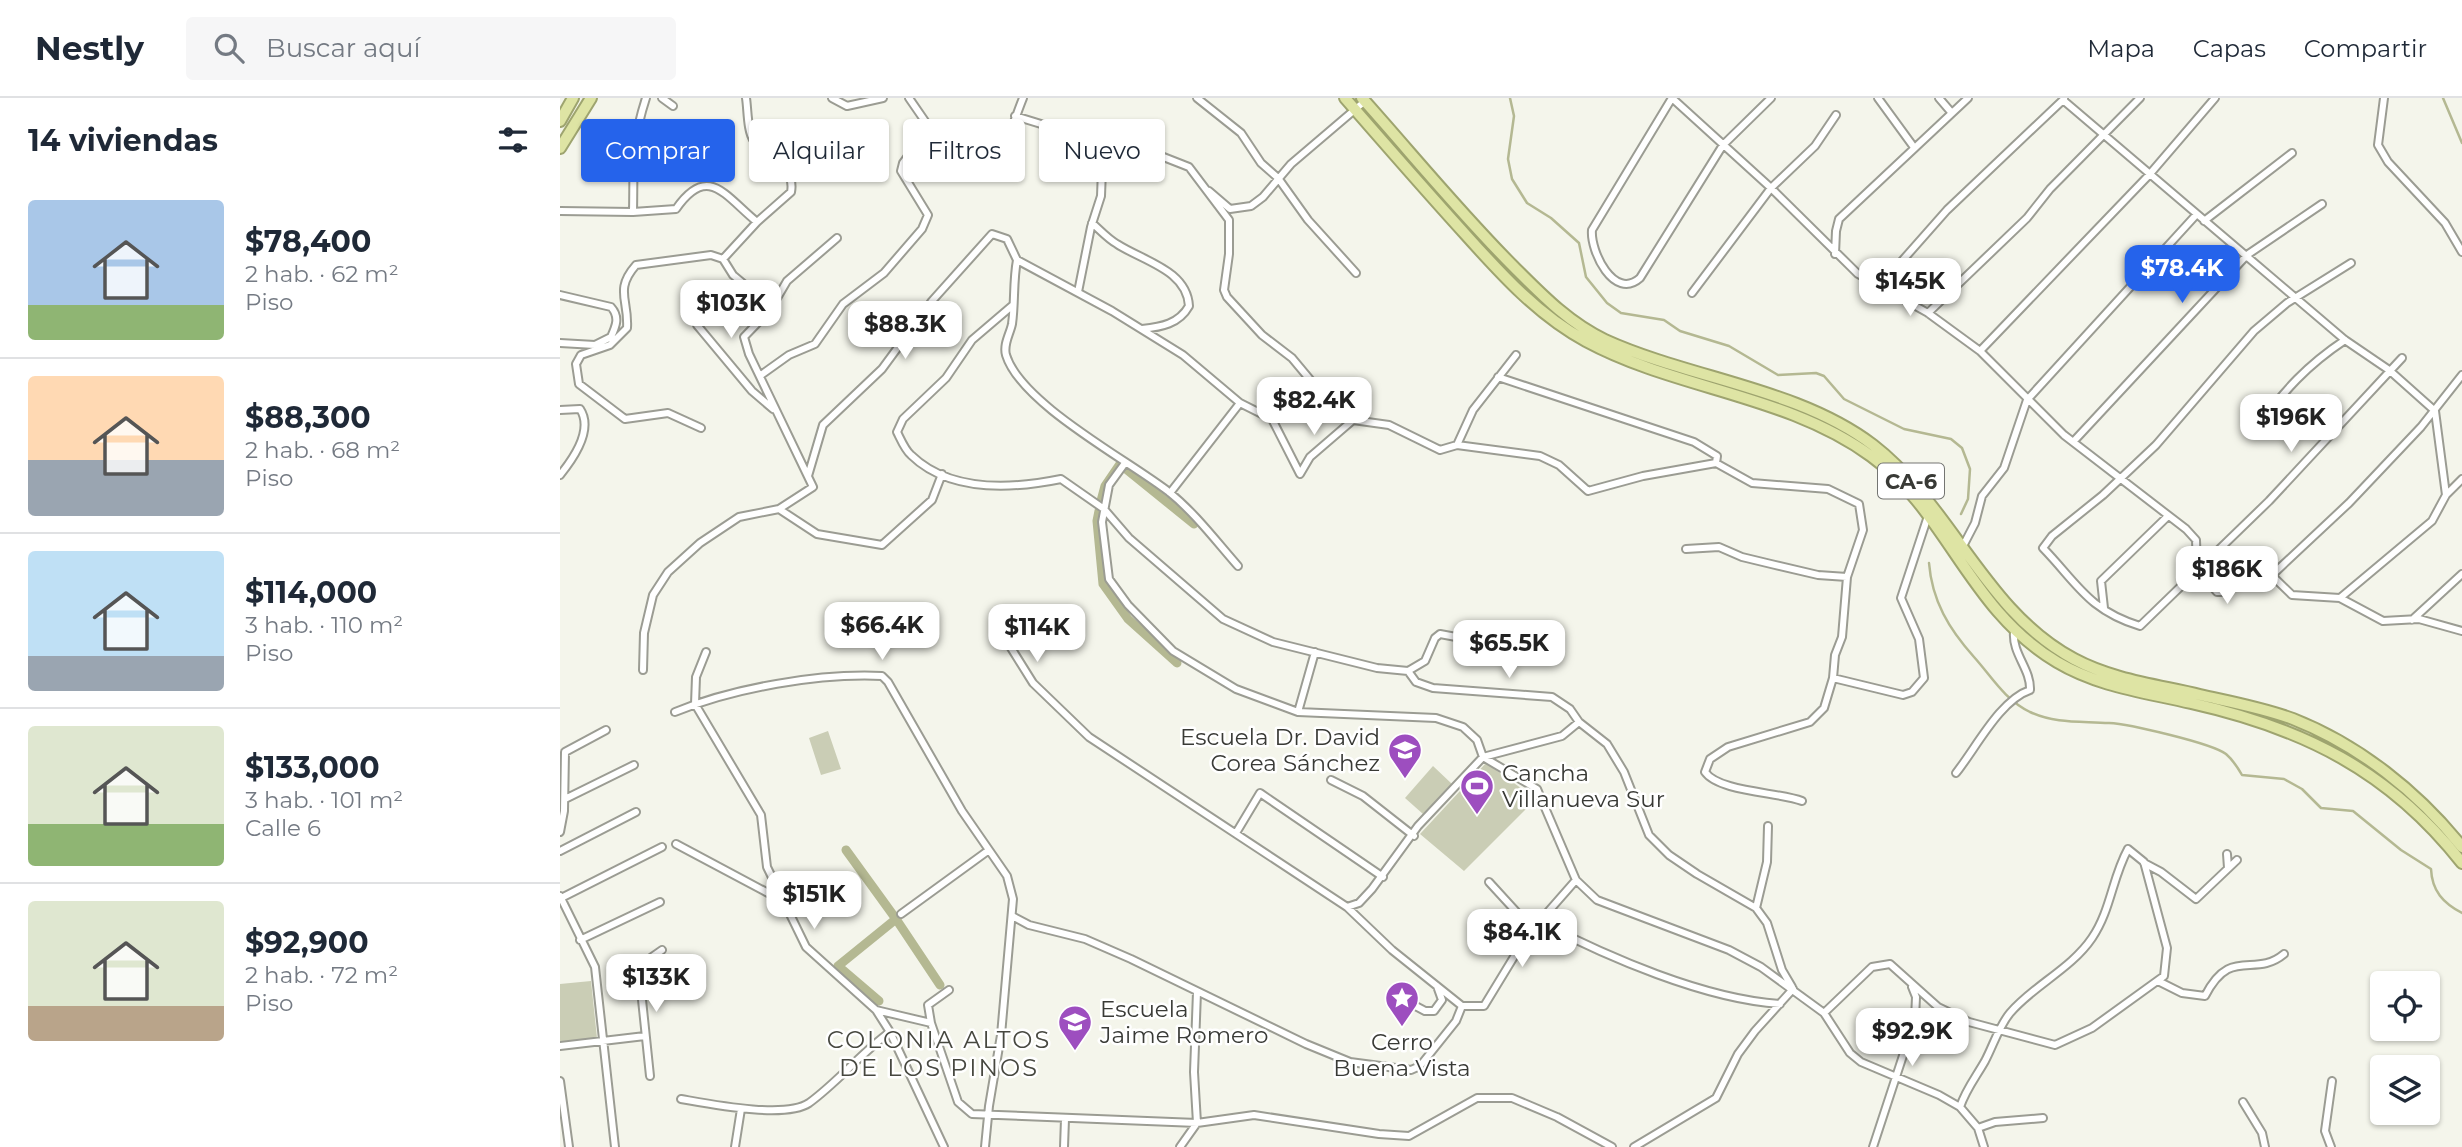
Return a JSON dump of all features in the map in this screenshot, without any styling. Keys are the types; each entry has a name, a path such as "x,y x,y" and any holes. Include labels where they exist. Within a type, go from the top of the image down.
{"highway":[{"path":"560,121 573,98"},
{"path":"560,148 591,98"},
{"name":"CA-6","path":"1345,98 1497,270 1557,323 1584,340 1640,365 1825,426 1876,459 1929,512"},
{"name":"CA-6","path":"1363,100 1469,222 1559,311 1577,324 1636,352 1809,408 1854,431 1894,463 1958,551 2020,621 2073,658 2133,680 2292,719 2322,733 2385,771 2435,815 2462,847"},
{"name":"CA-6","path":"1958,551 1986,600 2014,632 2058,663 2101,682 2228,712 2313,740 2380,781 2438,834 2462,863"}],"street":[{"path":"634,212 632,157 635,130 646,98"},
{"path":"662,98 673,106"},
{"path":"723,259 757,222 791,192 793,185 787,171 754,142 750,134 746,98"},
{"path":"832,98 847,106 883,98"},
{"path":"909,98 923,119"},
{"path":"1014,119 1023,98"},
{"path":"1197,98 1241,133 1261,163 1278,177 1308,220 1356,273"},
{"path":"1771,98 1723,145 1640,278 1634,283 1625,283 1610,276 1600,264 1592,244 1592,230 1672,98 1723,145 1772,188 1835,254 1879,287 1928,313 1980,351 2027,400 2073,442 2186,529 2196,540 2197,569 2217,592 2226,592 2247,559 2256,560 2270,578 2292,595 2340,598 2383,621 2412,620 2462,631"},
{"path":"1878,98 1913,146"},
{"path":"1939,98 1951,112"},
{"path":"1835,254 1839,219 1913,146 1968,98"},
{"path":"1928,313 2140,98"},
{"path":"1980,351 2149,175 2215,98"},
{"path":"2384,98 2378,145 2388,162 2445,223 2462,252"},
{"path":"1879,287 1947,210 2064,99 2196,215 2345,340 2389,370 2435,411 2446,495"},
{"path":"1205,187 1230,209 1241,209 1263,197 1278,177 1356,111 1363,100"},
{"path":"1692,293 1772,188 1815,146 1836,115"},
{"path":"1015,116 1039,123"},
{"path":"2204,221 2292,153"},
{"path":"1165,157 1189,167 1228,220 1227,297 1262,335 1292,358 1327,400 1353,420 1389,425 1440,450 1457,445 1539,456 1559,465 1588,491 1643,476 1716,463 1752,483 1828,489 1859,504 1863,530 1847,577 1842,637 1835,655 1833,678 1824,708 1810,722 1728,747 1710,759 1705,772 1710,779 1726,784 1802,800"},
{"path":"761,375 789,355 815,344 843,304 884,273 922,229 928,215 908,182"},
{"path":"1078,292 1092,223 1101,196 1102,182"},
{"path":"560,211 634,212 676,209 687,192 698,185 710,185 757,222"},
{"path":"2073,442 2246,255 2322,204"},
{"path":"1958,551 1975,523 1982,496 2004,468 2027,400 2196,215"},
{"path":"1092,223 1116,244 1164,268 1184,289 1189,306 1184,315 1163,327 1140,329"},
{"path":"808,476 823,425 882,369 932,301 989,235 997,234 1007,240 1017,260 1006,354 1014,371 1037,397 1170,493 1238,566"},
{"path":"642,670 644,633 653,595 668,572 700,544 739,517 779,509 813,487 793,441 775,410 744,337 770,310 787,281 836,238"},
{"path":"701,428 668,413 652,413 632,420 620,416 579,384 576,364 581,355 610,345 627,328 622,298 624,278 636,265 702,256 723,259 733,275 770,306"},
{"path":"1017,260 1078,292 1183,355 1240,403 1272,419 1300,474 1311,457 1353,420"},
{"path":"2351,263 2296,297 2254,331 2156,445 2120,480 2052,536 2043,548 2084,596 2140,626 2269,501 2402,358"},
{"path":"560,295 611,307 616,312 617,322 611,337 594,345 560,343"},
{"path":"1013,305 972,341 946,377 903,419 897,432 910,454 942,474 983,486 1026,485 1061,479 1104,509 1129,538 1223,619 1273,642 1377,667 1408,671 1425,661 1435,638 1440,634 1510,647 1520,643"},
{"path":"697,326 752,391 775,410"},
{"path":"2258,427 2291,383 2314,361 2345,340"},
{"path":"1457,445 1473,410 1516,355"},
{"path":"2270,578 2349,503 2435,411 2462,375"},
{"path":"1498,377 1694,442 1717,456 1716,463"},
{"path":"1170,493 1240,403"},
{"path":"560,410 580,409 584,424 581,444 560,475"},
{"path":"1125,463 1109,485 1104,509 1103,552 1109,579 1128,605 1173,650 1236,689 1298,712 1436,718 1463,727 1477,740 1483,757 1537,789 1576,880 1597,900 1729,950 1793,989 1824,1013 1850,1053 1861,1062 1939,1095 1960,1107 1978,1128 1984,1147"},
{"path":"779,509 817,534 882,545 932,500 942,474"},
{"path":"2340,598 2432,522 2446,495 2462,479"},
{"path":"1833,678 1903,695 1912,692 1924,678 1919,639 1901,598 1929,512"},
{"path":"2104,608 2101,581 2167,517"},
{"path":"1686,549 1718,547 1742,557 1818,575 1847,577"},
{"path":"2412,620 2462,575"},
{"path":"1956,774 2006,705 2018,694 2030,690 2031,680 2015,647 2014,632"},
{"path":"1003,635 1033,684 1089,737 1347,907 1392,950 1462,1006 1484,1006 1533,930 1576,880"},
{"path":"706,652 696,677 695,704 761,815 767,867 806,947 876,1010 890,1032 944,1147"},
{"path":"1298,712 1315,652"},
{"path":"1408,671 1416,682 1433,688 1552,697 1570,709 1579,722 1607,744 1618,762 1649,835 1669,855 1756,908 1767,923 1782,970 1793,989"},
{"path":"675,712 766,685 845,676 882,676 961,811 1007,876 1013,899 1001,1035 985,1147"},
{"path":"1347,907 1359,902 1383,877 1419,826 1483,757 1562,736 1579,722"},
{"path":"560,832 565,799 565,752 606,730"},
{"path":"565,799 634,765"},
{"path":"1331,780 1363,796 1414,836"},
{"path":"1236,833 1260,793 1383,877"},
{"path":"560,851 636,812"},
{"path":"1756,908 1767,862 1768,827"},
{"path":"676,844 785,902"},
{"path":"615,1147 595,967 561,897 662,847"},
{"path":"1960,1107 1965,1092 2009,1014 2073,960 2091,939 2107,911 2120,863 2128,849 2196,899 2237,860"},
{"path":"901,914 989,850"},
{"path":"2227,853 2228,868"},
{"path":"1824,1013 1872,967 1890,964 1938,1007 1969,1022 2000,1032 2055,1045 2092,1028 2164,976 2167,948 2144,862"},
{"path":"1489,882 1533,930"},
{"path":"580,940 660,902"},
{"path":"1012,916 1029,925 1085,939 1350,1062 1411,1070 1420,1066 1456,1021 1462,1006"},
{"path":"1540,922 1648,971 1731,998 1780,1004"},
{"path":"650,1076 639,971 642,964 662,950"},
{"path":"2158,981 2182,993 2205,996 2214,979 2227,966 2275,962 2284,954"},
{"path":"1408,1002 1425,1011 1434,1011 1442,1000 1437,985"},
{"path":"1872,1147 1915,1019 1912,986"},
{"path":"1634,1147 1716,1098 1738,1054 1793,989"},
{"path":"949,990 928,1005 931,1023 961,1106 972,1114 989,1117 1197,1123 1254,1115 1409,1136 1477,1098 1512,1098 1557,1117 1612,1147"},
{"path":"1180,1147 1197,1123 1194,1072 1197,992"},
{"path":"876,1010 931,1023"},
{"path":"681,1099 741,1109 788,1109 808,1103 863,1052 890,1032"},
{"path":"560,1046 645,1036"},
{"path":"560,1081 569,1147"},
{"path":"2331,1147 2325,1131 2332,1081"},
{"path":"2243,1102 2262,1133 2265,1147"},
{"path":"735,1147 741,1109"},
{"path":"1978,1128 1996,1122 2043,1118"},
{"path":"1064,1147 1065,1119"}],"green space":[{"path":"828,731 841,769 821,775 809,738"},
{"name":"Cancha Villanueva Sur","path":"1486,763 1536,799 1464,871 1420,834"},
{"path":"1433,766 1452,784 1423,814 1405,798"},
{"path":"591,981 597,1038 560,1042 560,984"}],"waterway":[{"path":"1510,98 1514,116 1508,159 1512,179 1527,203 1551,218 1579,243 1586,277 1607,303 1621,313 1664,320 1680,331 1729,346 1778,375 1816,373 1824,376 1844,399 1904,429 1951,439 1962,448 1970,469 1968,499 1961,514"},
{"path":"2443,98 2462,143"},
{"path":"1101,501 1105,486 1120,464"},
{"path":"1126,469 1194,524"},
{"path":"1099,511 1097,521 1103,584 1128,619 1177,663"},
{"path":"1929,563 1938,602 1950,625 1999,687 2021,707 2049,719 2119,724 2204,745 2226,754 2242,775 2284,779 2302,789 2321,808 2353,811 2401,850 2431,869 2440,896 2462,913"},
{"path":"846,850 896,919 898,917"},
{"path":"879,1001 838,966 896,919 940,985"}],"place":[{"name":"Escuela Dr. David Corea Sánchez","path":"1405,780"},
{"name":"Cancha Villanueva Sur","path":"1477,816"},
{"name":"Cerro Buena Vista","path":"1402,1028"},
{"name":"Escuela Jaime Romero","path":"1075,1052"}],"district":[{"name":"COLONIA ALTOS DE LOS PINOS","path":"939,1053"}]}
